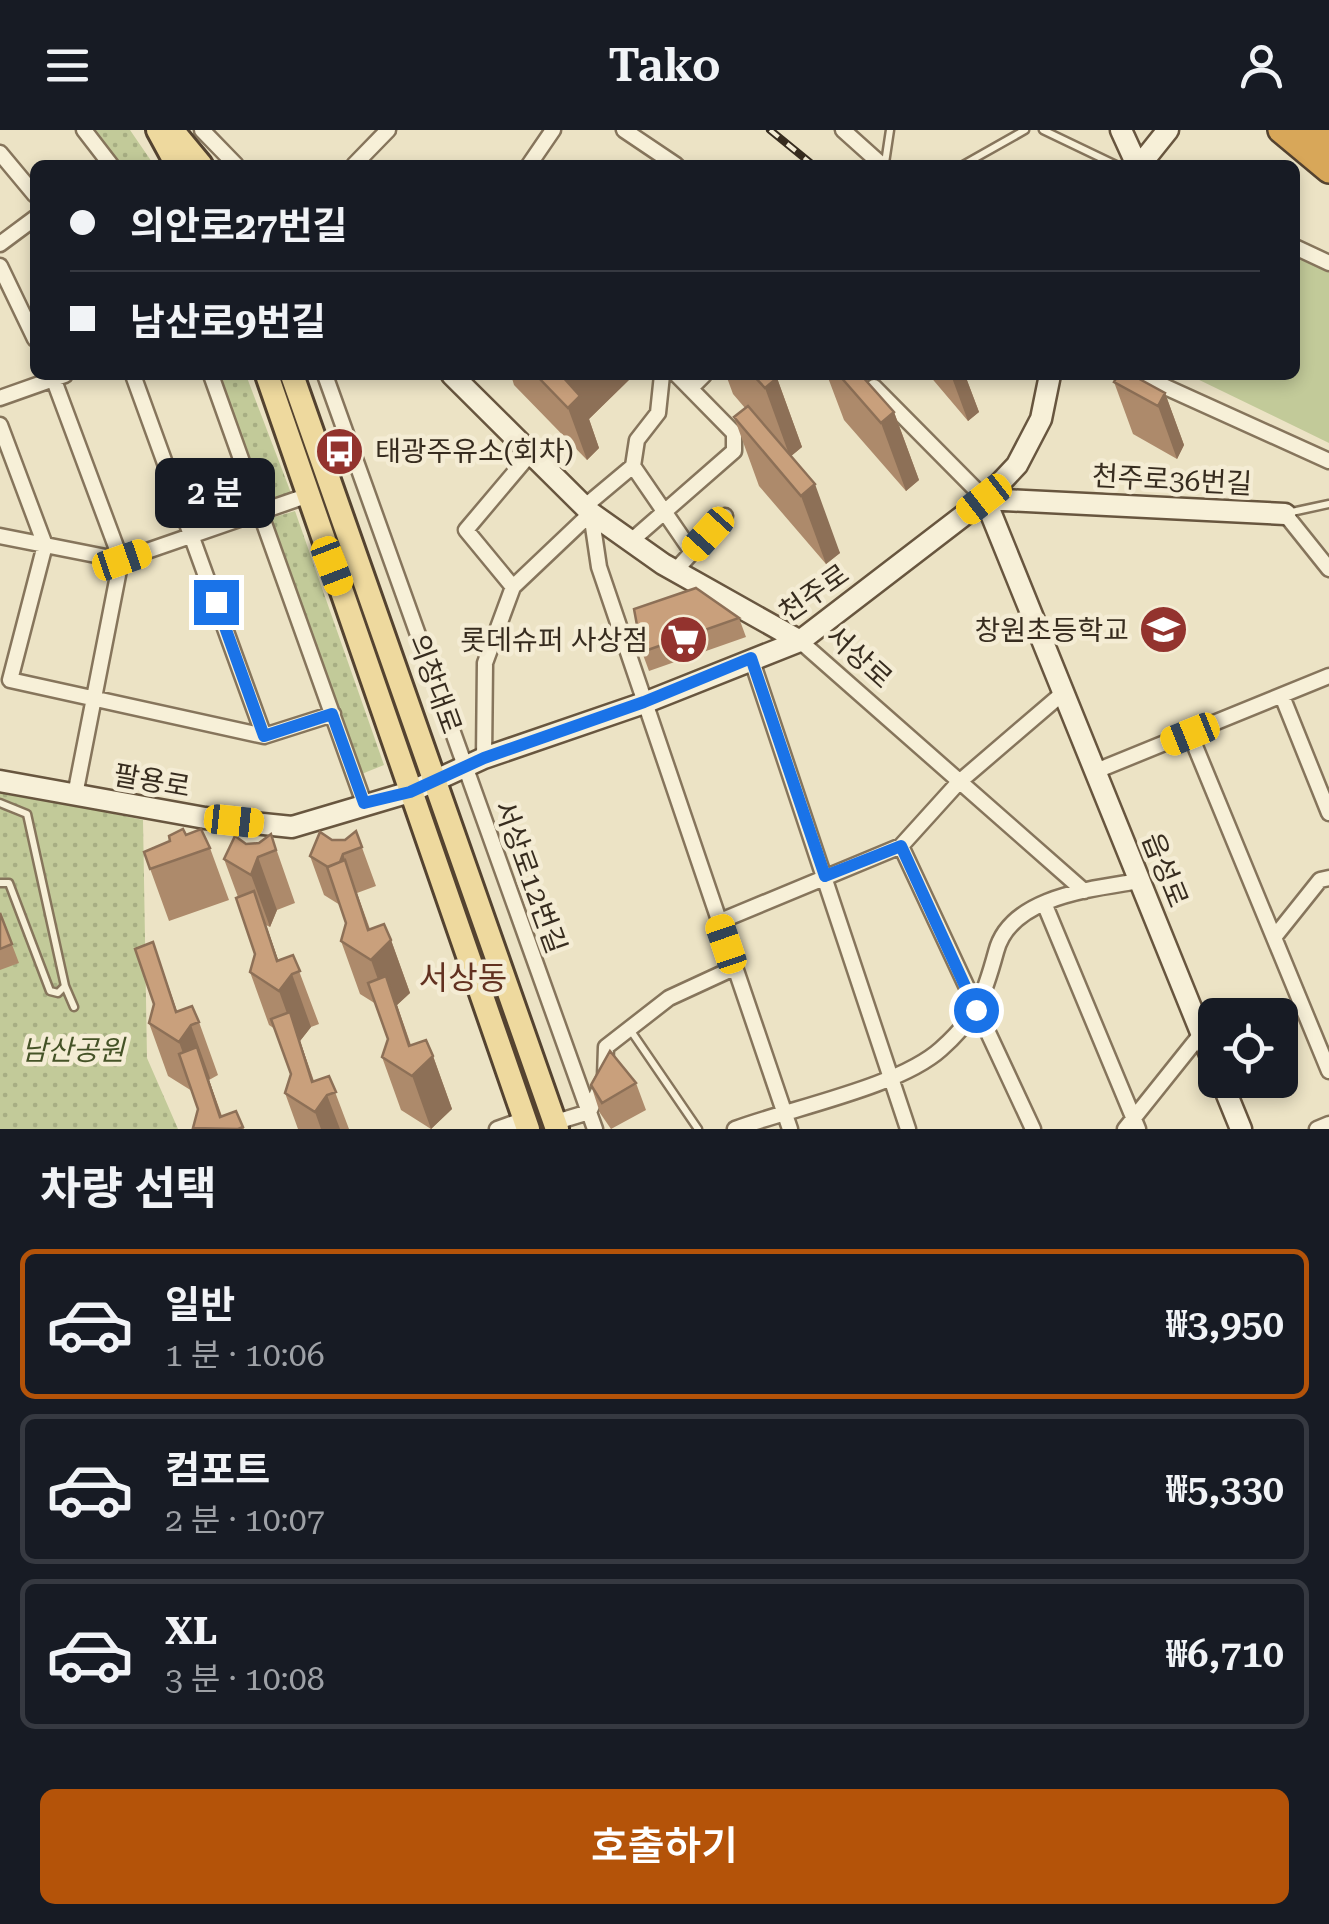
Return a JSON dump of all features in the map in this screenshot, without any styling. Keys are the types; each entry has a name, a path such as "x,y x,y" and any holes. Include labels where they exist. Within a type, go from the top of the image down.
{"highway":[{"path":"1281,130 1329,170"},
{"path":"1310,130 1329,146"}],"main road":[{"path":"158,130 174,160"},
{"path":"172,130 197,160"},
{"path":"1120,130 1135,160"},
{"path":"1142,160 1168,130"},
{"name":"의창대로","path":"269,380 526,1124"},
{"name":"의창대로","path":"294,380 438,781 556,1126"},
{"name":"서상로","path":"460,380 588,510 675,571 800,641"},
{"name":"천주로","path":"410,792 484,758 644,702 800,641 984,499 1016,465 1040,419 1049,380"},
{"name":"천주로36번길","path":"984,499 1285,514"},
{"name":"읍성로","path":"984,499 1198,1026"},
{"name":"팔용로","path":"0,782 205,818 292,827 410,792"},
{"path":"1228,1098 1241,1129"}],"street":[{"path":"84,130 106,160"},
{"path":"202,130 231,160"},
{"path":"359,160 388,130"},
{"path":"532,160 552,130"},
{"path":"624,130 667,160"},
{"path":"843,130 878,160"},
{"path":"0,153 30,189"},
{"path":"0,244 30,222"},
{"path":"1300,249 1329,263"},
{"path":"0,266 30,329"},
{"path":"0,398 47,380"},
{"path":"58,380 122,560 75,795"},
{"path":"136,380 264,736"},
{"path":"213,380 364,803"},
{"name":"서상로12번길","path":"327,380 595,1129"},
{"path":"484,758 486,663 513,587 632,466 636,440 658,414 661,380"},
{"path":"631,542 734,451 737,442 682,380"},
{"path":"691,388 699,380"},
{"path":"1150,380 1329,461"},
{"path":"874,387 984,499"},
{"path":"0,425 45,545 10,680 264,736 332,714"},
{"path":"513,587 466,530 531,453"},
{"path":"632,466 667,510 692,552"},
{"path":"0,536 122,560 306,496"},
{"path":"588,510 599,567 790,1129"},
{"name":"천주로36번길","path":"1285,514 1329,570"},
{"path":"675,571 725,516"},
{"name":"서상로","path":"800,641 1084,891"},
{"path":"751,658 908,1129"},
{"path":"1096,771 1329,676"},
{"path":"718,922 901,846 958,784 1063,694"},
{"path":"1282,696 1329,813"},
{"path":"1190,734 1329,1071"},
{"path":"901,846 1033,1129"},
{"path":"1276,935 1320,880 1329,878"},
{"path":"735,1129 890,1080 940,1050 976,1010 992,980 996,948 1021,916 1044,903 1084,891 1140,881"},
{"path":"1044,903 1132,1126"},
{"path":"556,1126 589,1112 605,1077 606,1047 670,998 734,968"},
{"path":"1132,1126 1198,1038"},
{"path":"497,1129 526,1124"},
{"path":"1316,1129 1329,1124"}],"lane":[{"path":"885,160 890,130"},
{"path":"972,160 1025,130"},
{"path":"1043,130 1106,160"},
{"path":"1285,514 1329,504"},
{"path":"0,803 27,814 65,986 74,1007"},
{"path":"0,883 9,883 50,991 58,993 65,986"},
{"path":"629,1028 698,1129"}],"green space":[{"path":"89,130 130,130 151,160 113,160"},
{"path":"1300,256 1329,271 1329,443 1199,380 1300,380"},
{"path":"218,380 248,380 291,493 261,502"},
{"path":"295,511 384,765 359,775 268,519"},
{"name":"남산공원","path":"0,790 143,820 147,1058 178,1129 0,1129"}],"building":[{"path":"541,380 566,380 580,396 568,408"},
{"path":"758,380 775,380 765,388"},
{"path":"843,380 865,380 894,412 881,423"},
{"path":"1141,380 1165,393 1158,406 1114,382"},
{"path":"748,406 815,484 801,496 734,417"},
{"path":"696,588 739,618 642,652 634,609"},
{"path":"183,829 186,835 201,829 210,848 150,869 144,852 170,841 169,836"},
{"path":"356,831 362,847 343,854 340,862 328,867 310,856 320,832 332,840 345,840"},
{"path":"271,834 276,850 258,857 251,875 224,859 235,836 246,844 259,843"},
{"path":"345,860 368,930 384,924 391,940 371,960 341,941 346,923 327,867"},
{"path":"254,891 277,961 293,955 300,971 292,974 279,991 250,972 255,954 236,898"},
{"path":"0,913 12,944 0,949"},
{"path":"153,942 176,1012 192,1006 199,1022 191,1025 179,1042 149,1023 154,1004 135,949"},
{"path":"386,976 409,1046 426,1040 433,1056 412,1076 382,1057 388,1039 368,983"},
{"path":"290,1012 312,1082 329,1076 336,1092 327,1095 315,1112 285,1093 291,1074 271,1019"},
{"path":"197,1047 220,1117 236,1111 243,1127 193,1128 198,1109 179,1054"},
{"path":"610,1051 636,1083 602,1103 591,1085"}],"railway":[{"path":"770,130 807,160"}],"place":[{"name":"태광주유소(회차)","path":"340,451"},
{"name":"창원초등학교","path":"1164,630"},
{"name":"롯데슈퍼 사상점","path":"683,640"}],"district":[{"name":"서상동","path":"463,978"}],"route":[{"path":"216,602 264,736 332,714 364,803 410,792 484,758 644,702 751,658 825,876 901,846 976,1010"}]}
